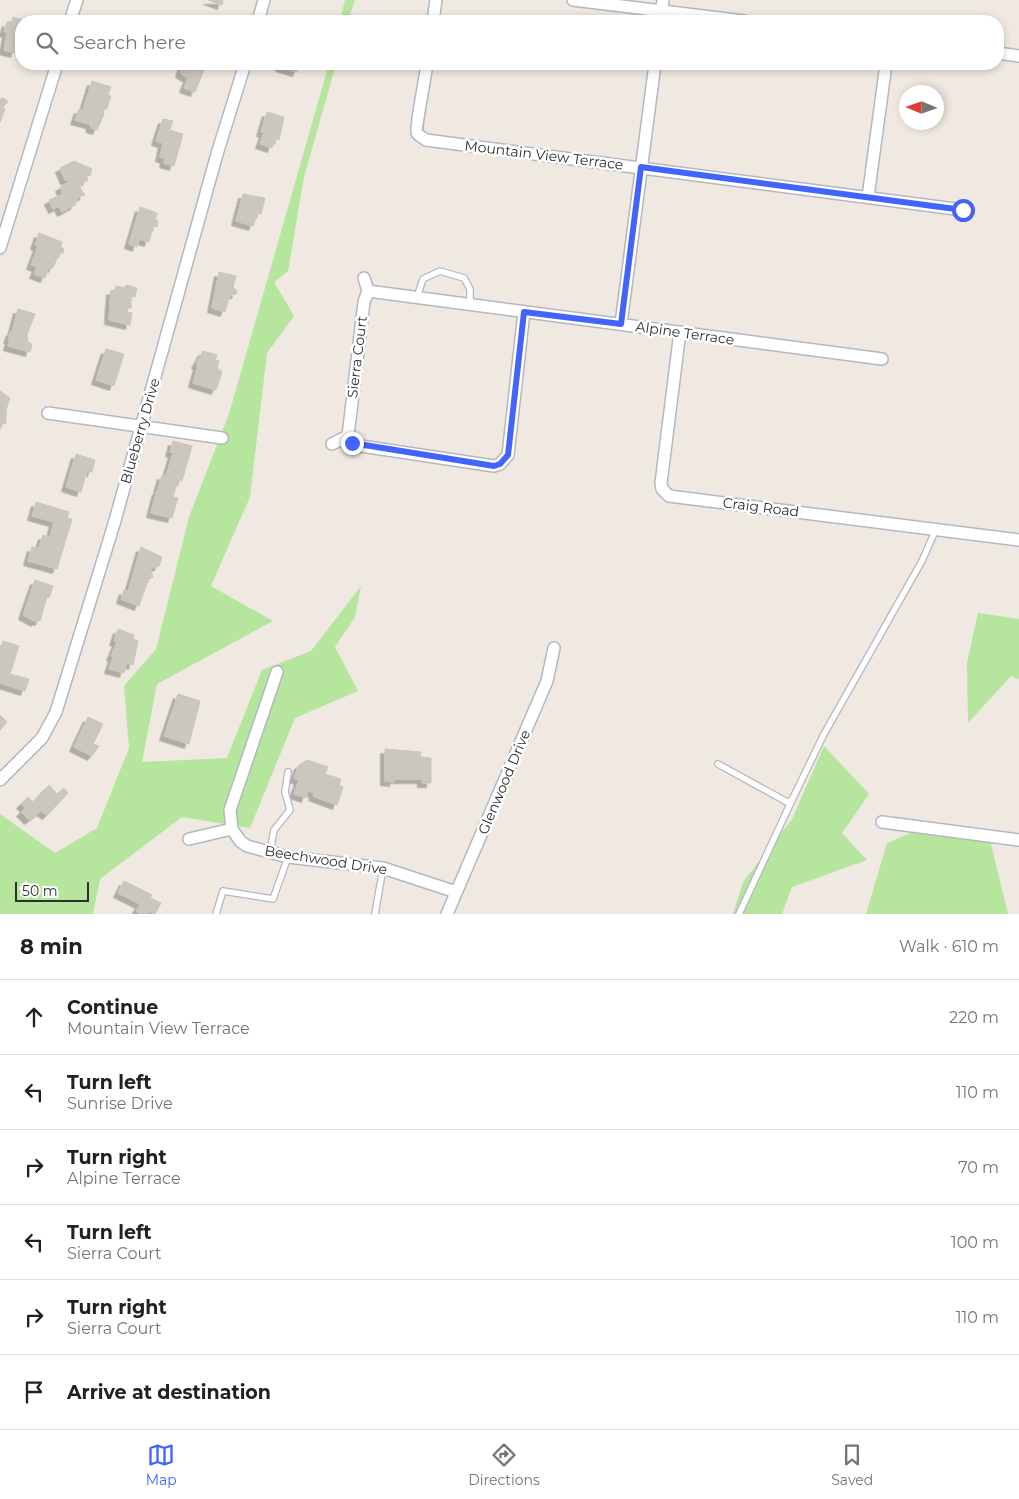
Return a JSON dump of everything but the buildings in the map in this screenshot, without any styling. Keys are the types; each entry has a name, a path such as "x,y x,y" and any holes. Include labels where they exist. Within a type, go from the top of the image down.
{"street":[{"path":"72,15 77,0"},
{"path":"260,15 264,0"},
{"path":"434,15 436,0"},
{"path":"573,0 699,15"},
{"path":"1004,54 1019,56"},
{"path":"0,248 55,70"},
{"name":"Blueberry Drive","path":"0,780 42,738 56,712 142,426 217,154 243,70"},
{"name":"Mountain View Terrace","path":"426,70 420,112 415,127 417,134 426,140 963,210"},
{"path":"621,324 653,70"},
{"path":"868,197 885,70"},
{"path":"364,278 368,291"},
{"name":"Alpine Terrace","path":"368,291 882,360"},
{"name":"Sierra Court","path":"348,436 364,302 368,291"},
{"path":"332,444 348,436 352,443 361,446 494,466 500,464 508,455 524,312"},
{"name":"Craig Road","path":"680,332 661,483 665,493 669,496 1019,540"},
{"path":"48,413 222,438"},
{"name":"Glenwood Drive","path":"447,914 548,681 554,648"},
{"path":"189,839 232,829 230,810 276,672"},
{"path":"882,822 1019,840"},
{"name":"Beechwood Drive","path":"232,829 240,841 247,846 288,857 382,868 456,892"}],"lane":[{"path":"417,297 423,279 440,271 464,278 470,289 470,304"},
{"path":"739,914 824,734 922,561 936,529"},
{"path":"718,764 787,802 792,800"},
{"path":"270,852 274,830 290,810 285,792 288,772"},
{"path":"216,914 223,891 273,899 288,857"},
{"path":"375,914 382,868"}],"green space":[{"path":"345,0 355,0 350,15 341,15"},
{"path":"327,70 334,70 304,177 288,271 274,282 294,316 267,353 250,497 211,586 273,621 157,684 142,762 227,758 262,670 311,651 361,586 355,617 335,647 358,691 295,718 250,828 182,817 100,879 93,914 0,914 0,814 55,853 97,828 129,748 124,686 156,649 189,517 229,414"},
{"path":"978,613 1019,619 1019,679 1011,676 968,723 967,663"},
{"path":"824,746 869,794 842,833 867,860 792,887 782,914 733,914 743,882 792,819"},
{"path":"921,829 989,836 1008,914 866,914 887,843"}],"route":[{"path":"352,443 361,446 494,466 505,460 508,455 524,312 621,324 641,167 963,210"}]}
